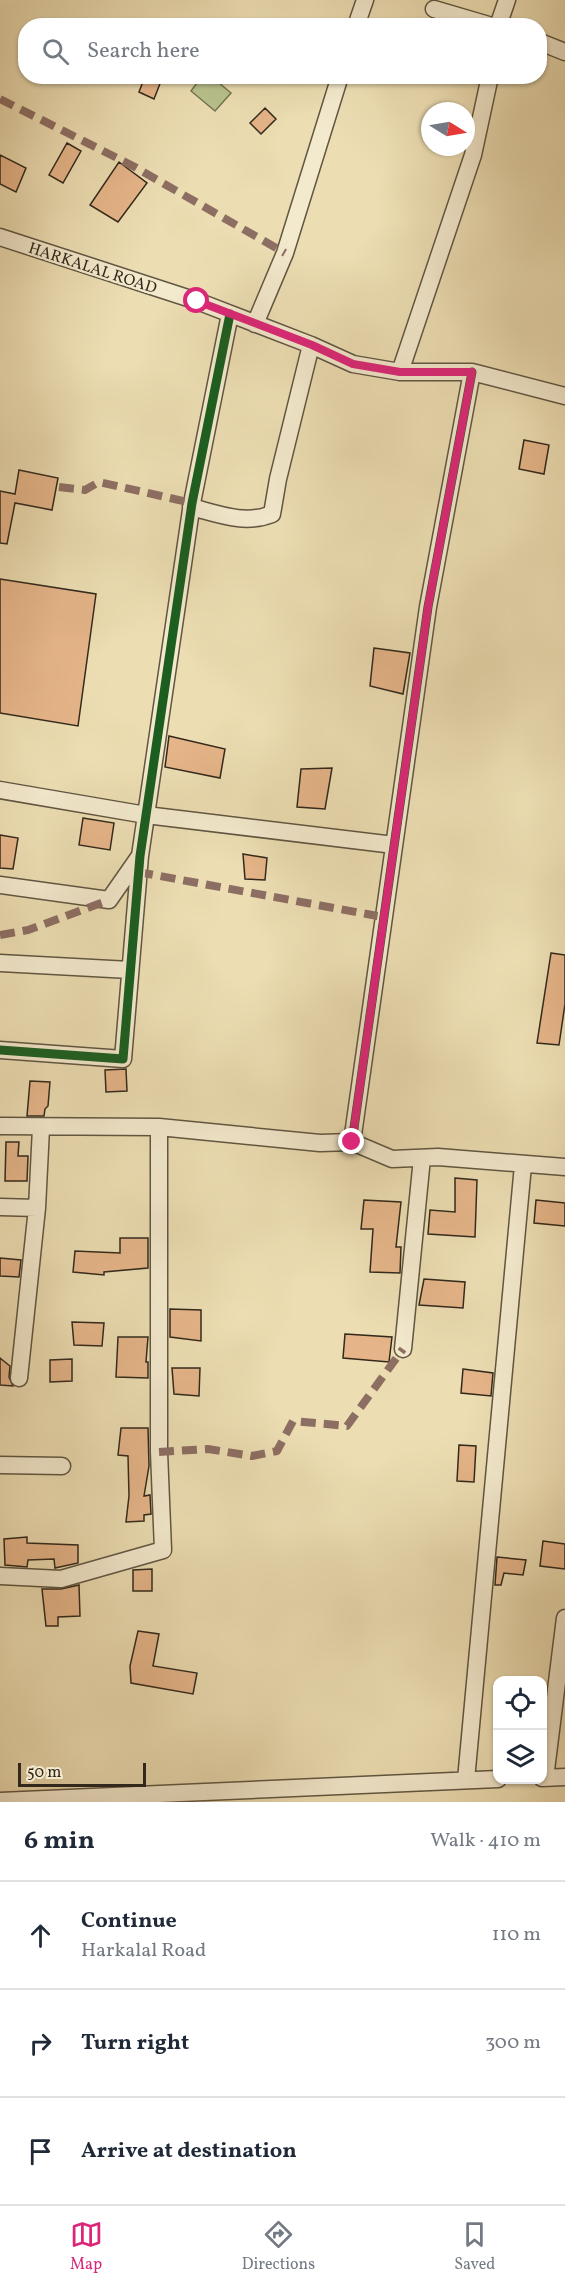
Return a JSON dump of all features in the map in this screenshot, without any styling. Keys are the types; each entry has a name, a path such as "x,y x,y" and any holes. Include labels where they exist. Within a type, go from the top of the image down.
{"street":[{"path":"359,18 365,0"},
{"path":"501,18 507,0"},
{"path":"434,9 465,18"},
{"path":"547,45 565,52"},
{"path":"255,324 285,253 338,84"},
{"path":"400,372 473,155 488,84"},
{"name":"HARKALAL ROAD","path":"0,237 197,301 312,345 353,364 400,372 472,372 565,396"},
{"path":"0,1050 123,1059 140,856 191,507 230,314"},
{"path":"191,507 240,519 261,518 272,514 278,478 312,345"},
{"path":"352,1142 428,607 472,372"},
{"path":"0,790 146,815 394,846"},
{"path":"0,885 109,900 140,856"},
{"path":"0,963 130,970"},
{"path":"0,1126 159,1127 320,1143 352,1142 392,1159 438,1157 565,1167"},
{"path":"0,1576 61,1579 162,1550 159,1452 159,1127"},
{"path":"19,1378 37,1208 42,1128"},
{"path":"403,1349 422,1158"},
{"path":"466,1780 523,1164"},
{"path":"0,1207 37,1208"},
{"path":"0,1465 62,1466"},
{"path":"547,1755 565,1618"},
{"path":"547,1778 565,1777"},
{"path":"0,1801 493,1779"}],"green space":[{"path":"196,84 220,84 231,93 215,111 191,91"}],"building":[{"path":"142,84 160,84 154,99 139,92"},
{"path":"265,108 276,119 261,134 250,123"},
{"path":"67,143 81,151 63,183 49,175"},
{"path":"0,155 26,168 16,192 0,184"},
{"path":"119,162 147,183 118,222 90,205"},
{"path":"524,440 549,445 544,474 519,469"},
{"path":"19,470 58,478 52,510 15,503 7,544 0,543 0,491 15,494"},
{"path":"0,579 96,594 78,726 0,713"},
{"path":"374,648 410,653 403,694 370,686"},
{"path":"169,736 225,749 220,778 165,767"},
{"path":"332,768 325,809 297,807 301,769"},
{"path":"83,818 114,823 110,850 79,845"},
{"path":"0,835 18,838 13,869 0,868"},
{"path":"243,854 267,858 265,880 245,879"},
{"path":"551,953 565,955 565,1004 559,1045 537,1043"},
{"path":"126,1069 127,1091 106,1092 105,1070"},
{"path":"30,1081 50,1082 48,1106 44,1116 27,1116"},
{"path":"6,1142 19,1142 18,1156 28,1156 27,1181 5,1181"},
{"path":"455,1178 477,1180 475,1237 428,1234 430,1210 455,1212"},
{"path":"364,1200 401,1202 396,1247 401,1247 400,1273 370,1272 373,1229 361,1229"},
{"path":"536,1200 565,1203 565,1226 534,1223"},
{"path":"120,1238 148,1238 148,1268 104,1272 104,1275 73,1272 75,1251 120,1253"},
{"path":"0,1258 21,1260 19,1277 0,1276"},
{"path":"424,1279 465,1282 463,1308 419,1305"},
{"path":"170,1309 201,1310 201,1341 170,1337"},
{"path":"72,1322 104,1323 102,1346 74,1345"},
{"path":"345,1334 392,1337 389,1362 343,1358"},
{"path":"118,1337 148,1337 146,1362 148,1362 148,1378 116,1377"},
{"path":"0,1358 10,1366 9,1377 13,1386 0,1385"},
{"path":"72,1359 72,1381 50,1382 50,1360"},
{"path":"172,1368 200,1368 199,1396 174,1394"},
{"path":"463,1369 493,1373 491,1396 461,1393"},
{"path":"121,1428 148,1428 149,1466 144,1496 150,1495 151,1514 144,1515 144,1521 126,1522 129,1496 128,1456 118,1455"},
{"path":"459,1445 476,1446 474,1482 457,1481"},
{"path":"27,1537 27,1543 78,1545 78,1563 55,1568 54,1559 28,1560 27,1567 5,1565 4,1539"},
{"path":"543,1541 565,1544 565,1569 540,1566"},
{"path":"497,1557 526,1560 523,1575 504,1573 501,1585 495,1585"},
{"path":"152,1569 152,1591 133,1591 133,1570"},
{"path":"79,1585 80,1616 58,1617 58,1626 46,1626 42,1589 61,1589"},
{"path":"138,1631 159,1634 153,1666 197,1673 193,1694 131,1683 130,1666"}],"marked path":[{"path":"0,99 133,166 285,253"},
{"path":"59,487 85,490 99,482 192,503"},
{"path":"138,872 383,917"},
{"path":"0,935 28,930 109,900"},
{"path":"159,1452 208,1449 252,1456 277,1451 293,1421 347,1426 403,1349"}],"cycle path":[{"path":"0,1050 123,1059 140,856 192,503 230,314"},
{"path":"352,1142 428,607 472,372"}],"route":[{"path":"197,301 312,345 353,364 400,372 472,372 428,607 352,1142"}]}
